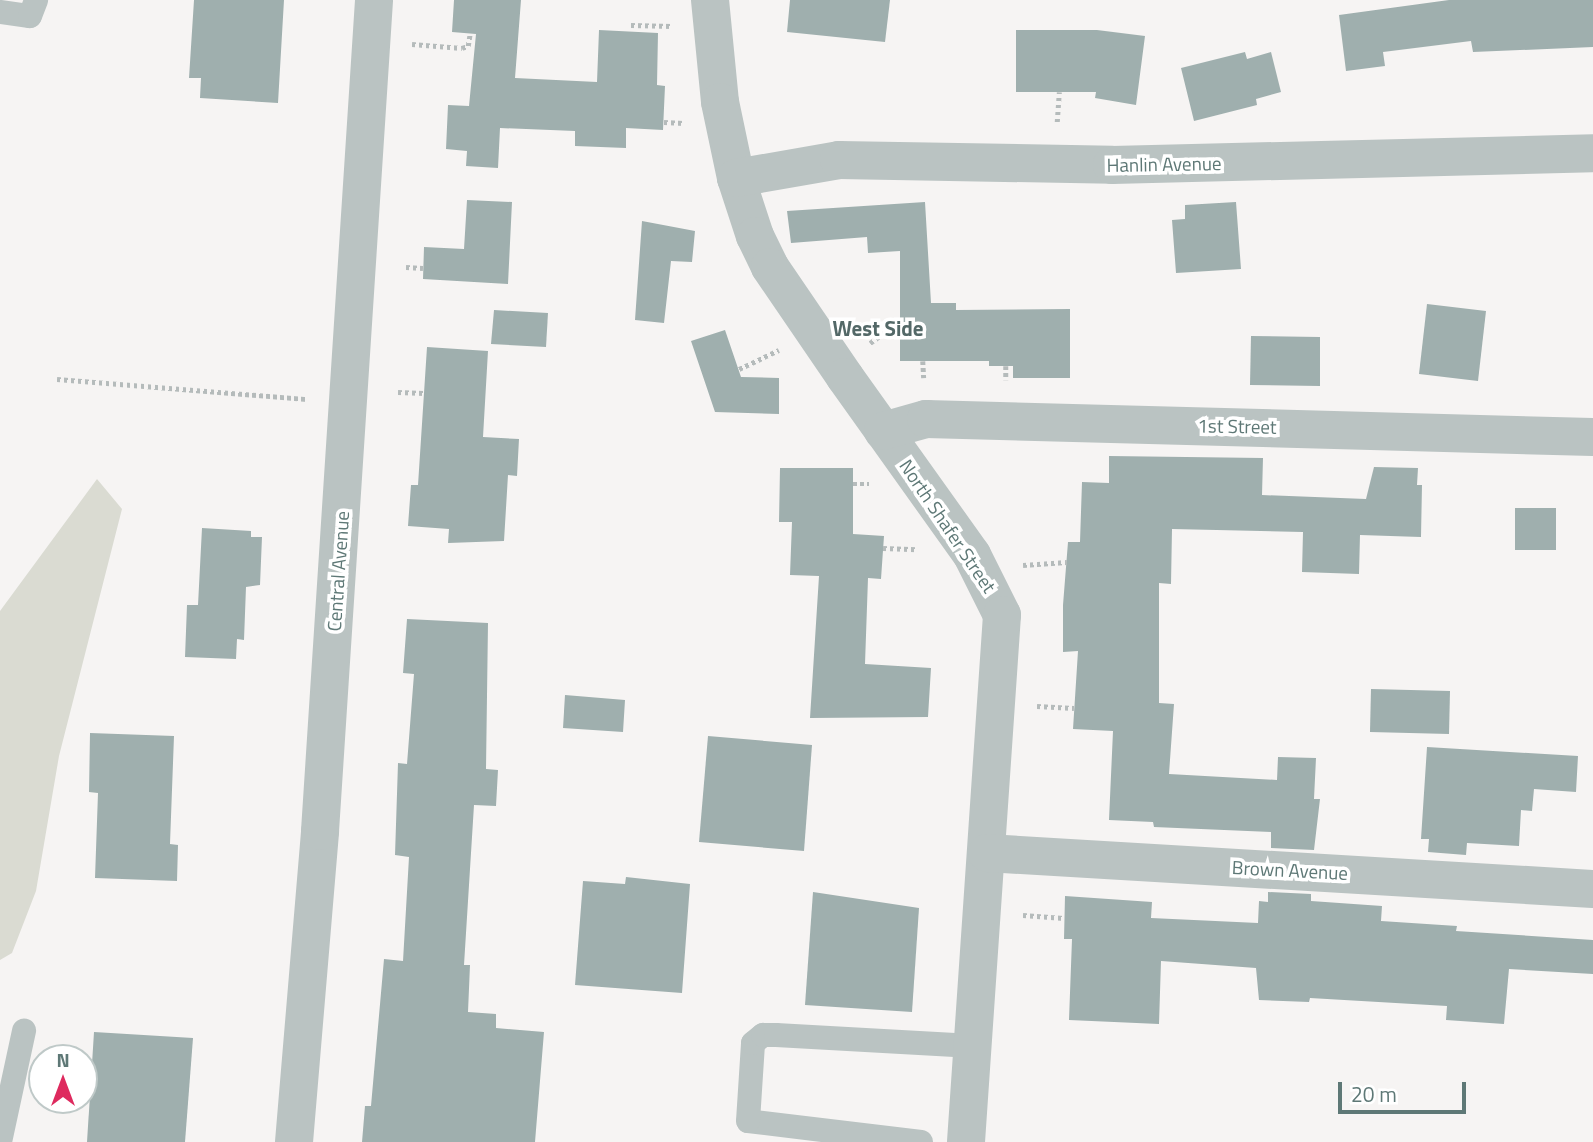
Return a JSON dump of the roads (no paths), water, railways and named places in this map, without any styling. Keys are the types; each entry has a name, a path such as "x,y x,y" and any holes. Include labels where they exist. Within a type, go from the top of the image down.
{"street":[{"name":"Central Avenue","path":"294,1142 320,831 374,0"},
{"name":"North Shafer Street","path":"698,13 719,92 736,177 770,267 971,555 1002,615 966,1142"},
{"name":"Hanlin Avenue","path":"736,177 839,160 1112,165 1593,153"},
{"name":"1st Street","path":"883,431 926,419 1593,437"},
{"name":"Brown Avenue","path":"987,853 1593,889"}],"lane":[{"path":"0,12 30,16 36,0"},
{"path":"0,1142 24,1031"},
{"path":"921,1142 748,1121 753,1043 763,1035 776,1035 973,1046"}],"district":[{"name":"West Side","path":"878,328"}]}
